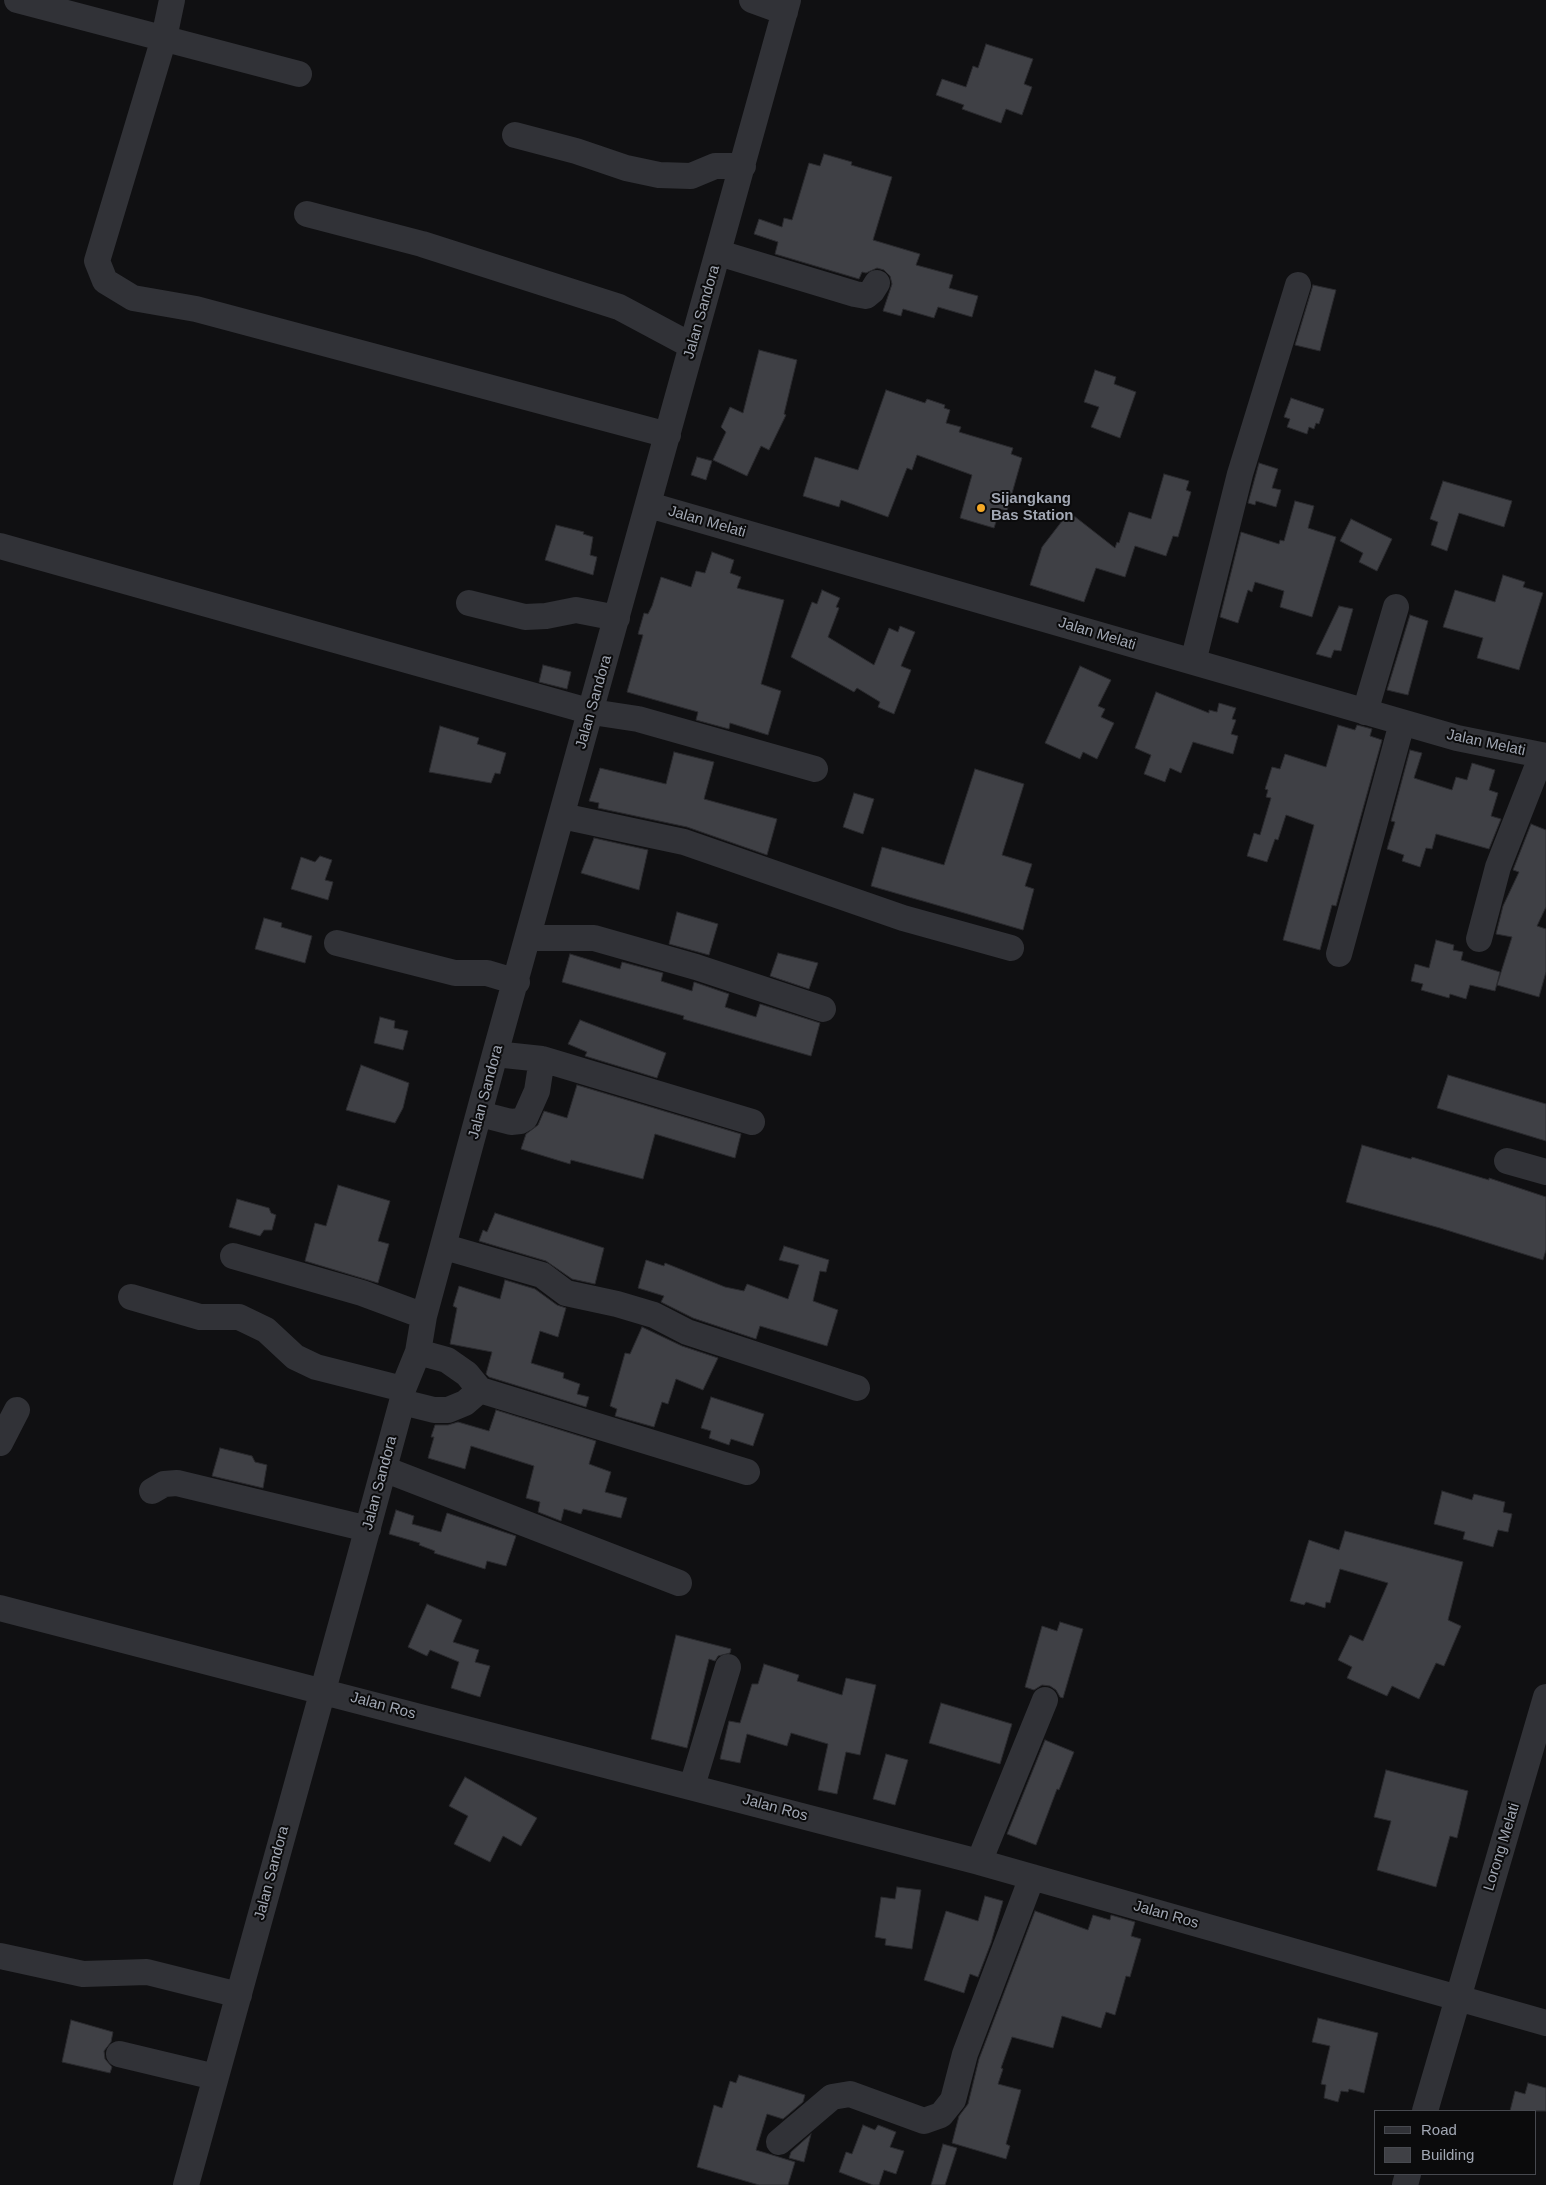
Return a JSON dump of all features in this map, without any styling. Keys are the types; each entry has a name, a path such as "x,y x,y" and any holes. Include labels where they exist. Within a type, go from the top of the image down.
{"street":[{"path":"17,0 299,74"},
{"path":"172,0 164,38 98,262 105,281 134,298 196,309 668,435"},
{"path":"752,0 787,6"},
{"name":"Jalan Sandora","path":"186,2185 403,1396 418,1352 424,1316 495,1054 592,712 787,6"},
{"path":"515,135 576,151 626,168 659,175 691,176 715,166 743,166"},
{"path":"308,214 422,244 619,307 692,346"},
{"path":"719,253 854,294 866,296 872,292 877,283"},
{"path":"1193,662 1240,474 1298,285"},
{"name":"Jalan Melati","path":"649,505 1402,723 1456,738 1544,756"},
{"path":"0,546 592,712 638,719 815,769"},
{"path":"468,603 525,617 546,616 576,610 618,618"},
{"path":"1365,712 1396,608"},
{"path":"1339,954 1402,723"},
{"path":"1479,939 1498,867 1544,756"},
{"path":"562,816 684,842 894,915 1011,948"},
{"path":"528,938 594,938 696,967 823,1008"},
{"path":"337,943 455,973 487,973 516,982"},
{"path":"495,1054 542,1059 752,1122"},
{"path":"480,1114 511,1122 525,1118 537,1091 542,1059"},
{"path":"1507,1161 1546,1172"},
{"path":"444,1247 542,1275 566,1292 654,1315 686,1332 857,1388"},
{"path":"233,1256 362,1293 424,1316"},
{"path":"131,1297 200,1317 239,1317 266,1330 295,1357 316,1367 403,1396 434,1410 448,1410 465,1403 480,1390"},
{"path":"418,1352 448,1360 466,1374 480,1390 747,1472"},
{"path":"0,1443 17,1410"},
{"path":"384,1469 679,1583"},
{"path":"152,1491 164,1484 177,1483 368,1528"},
{"name":"Jalan Ros","path":"0,1608 323,1690 979,1862 1546,2023"},
{"path":"692,1786 728,1667"},
{"name":"Lorong Melati","path":"1425,2110 1546,1697"},
{"path":"979,1862 1045,1700"},
{"path":"779,2142 832,2097 850,2094 924,2121 941,2115 952,2100 965,2054 1032,1877"},
{"path":"0,1956 83,1974 147,1972 239,1994"},
{"path":"119,2054 215,2077"}],"building":[{"path":"986,44 1033,59 1024,84 1032,87 1022,115 1006,109 1001,123 962,109 964,105 936,95 942,79 966,87 973,66 978,68"},
{"path":"824,154 852,162 851,165 892,177 873,240 920,254 916,265 953,275 949,288 978,296 972,317 938,307 934,318 903,309 901,316 883,311 892,284 890,276 884,270 877,268 866,273 862,272 859,279 775,254 778,242 754,234 759,219 782,227 784,218 792,220 809,163 820,166"},
{"path":"1313,285 1336,290 1320,351 1295,345"},
{"path":"759,350 797,360 784,414 786,415 769,450 761,446 747,476 713,460 726,432 721,427 730,407 743,413"},
{"path":"1095,370 1116,377 1114,384 1136,392 1120,438 1091,427 1099,407 1084,402"},
{"path":"886,390 925,403 927,399 945,405 944,408 950,410 946,423 961,427 959,432 1013,448 1011,454 1022,458 1007,511 1000,509 994,528 960,518 972,475 917,455 912,470 907,468 888,517 841,500 839,507 803,496 815,457 858,470"},
{"path":"1291,398 1324,409 1319,424 1316,423 1314,429 1309,427 1307,434 1287,427 1290,419 1284,417"},
{"path":"697,457 712,461 706,480 691,475"},
{"path":"1259,463 1278,469 1272,488 1281,490 1276,507 1256,501 1255,505 1248,503"},
{"path":"1164,474 1189,481 1186,490 1191,492 1178,537 1173,536 1166,556 1135,546 1125,577 1096,568 1084,602 1030,585 1042,547 1069,512 1115,548 1117,542 1119,543 1129,512 1151,519"},
{"path":"1443,481 1512,501 1504,527 1459,513 1447,551 1431,545 1438,522 1430,519"},
{"path":"1295,501 1314,506 1308,528 1336,537 1312,617 1280,607 1284,591 1255,582 1252,592 1248,590 1238,623 1220,617 1241,532 1279,544 1280,540 1284,541"},
{"path":"1351,519 1392,539 1377,571 1359,562 1363,553 1340,541"},
{"path":"556,525 584,532 583,534 593,537 590,555 597,557 593,575 545,560"},
{"path":"712,552 734,560 730,573 741,577 737,588 784,600 761,684 781,691 768,735 730,723 729,729 696,720 698,712 627,692 643,635 638,634 644,613 648,614 652,606 661,577 691,587 696,571 705,573"},
{"path":"1503,575 1525,582 1523,587 1543,593 1519,670 1477,658 1483,638 1443,627 1455,590 1495,602"},
{"path":"822,590 840,598 836,607 839,608 828,637 874,665 889,628 898,632 900,626 915,632 901,666 911,670 894,714 878,707 880,702 857,688 854,692 791,657 812,602 817,604"},
{"path":"1339,606 1353,609 1341,651 1334,650 1331,658 1316,654"},
{"path":"1410,615 1428,621 1408,695 1387,690"},
{"path":"543,665 571,672 567,689 539,682"},
{"path":"1080,666 1111,680 1098,706 1105,709 1101,717 1114,723 1097,759 1083,752 1080,759 1045,743"},
{"path":"1156,692 1209,713 1209,710 1217,712 1219,703 1236,708 1232,719 1236,720 1231,734 1238,736 1233,754 1193,742 1181,773 1170,768 1165,782 1144,774 1151,755 1135,748"},
{"path":"1338,725 1355,730 1357,725 1372,729 1370,736 1382,740 1336,906 1332,905 1320,950 1283,940 1314,825 1286,815 1278,840 1275,839 1267,862 1247,856 1254,833 1260,835 1271,798 1266,797 1268,790 1265,789 1272,767 1280,769 1285,754 1326,767"},
{"path":"440,726 479,738 477,744 506,753 500,774 495,773 491,783 429,772"},
{"path":"1410,750 1422,753 1414,778 1452,790 1456,777 1467,780 1472,763 1495,770 1489,790 1498,793 1491,816 1501,819 1489,849 1436,834 1432,849 1426,848 1420,867 1402,861 1404,855 1387,849 1395,822 1391,821"},
{"path":"674,752 714,762 704,799 777,819 767,855 687,827 598,808 599,803 589,801 600,768 666,784"},
{"path":"975,769 1024,784 1002,855 1032,864 1025,886 1034,889 1023,930 871,886 882,847 944,865"},
{"path":"854,793 874,799 863,834 843,827"},
{"path":"1531,824 1546,830 1546,907 1537,926 1546,929 1546,972 1539,997 1497,985 1512,937 1496,934 1503,906 1519,872 1513,870"},
{"path":"594,838 648,850 639,890 581,873"},
{"path":"320,856 332,860 325,880 333,882 328,900 291,889 301,857 315,862"},
{"path":"677,912 718,924 709,955 669,944"},
{"path":"264,918 282,923 281,927 312,936 305,963 255,949"},
{"path":"1436,940 1454,945 1453,950 1463,952 1461,960 1500,972 1495,991 1470,985 1466,999 1450,994 1449,998 1421,990 1423,984 1411,981 1415,964 1429,968"},
{"path":"778,953 818,963 809,989 770,976"},
{"path":"570,954 620,969 622,962 663,973 661,981 692,991 694,982 729,994 725,1007 756,1017 760,1004 820,1023 811,1056 683,1019 684,1016 562,982"},
{"path":"380,1017 395,1021 394,1028 408,1031 403,1050 374,1043"},
{"path":"580,1020 666,1053 657,1078 585,1056 587,1052 568,1044"},
{"path":"361,1065 409,1083 403,1108 395,1123 346,1110"},
{"path":"1448,1075 1546,1104 1546,1141 1437,1108"},
{"path":"577,1085 741,1134 735,1158 655,1134 643,1179 571,1160 570,1164 521,1149 526,1134 538,1125 544,1111 567,1118"},
{"path":"1362,1145 1411,1159 1412,1157 1489,1180 1489,1178 1546,1197 1546,1250 1543,1260 1440,1228 1346,1202"},
{"path":"338,1185 390,1201 378,1241 389,1244 378,1283 305,1261 315,1223 326,1226"},
{"path":"237,1199 269,1208 271,1213 276,1215 272,1230 264,1230 260,1236 229,1227"},
{"path":"495,1213 604,1248 595,1284 572,1279 546,1261 479,1241 483,1230 487,1232"},
{"path":"784,1246 829,1260 826,1272 820,1271 813,1301 838,1310 827,1346 760,1326 756,1339 693,1318 661,1302 664,1296 638,1288 646,1260 664,1266 665,1263 725,1287 744,1291 747,1284 788,1299 799,1265 779,1260"},
{"path":"505,1280 535,1289 557,1305 566,1308 558,1337 540,1331 531,1363 564,1373 563,1378 580,1384 577,1394 589,1397 586,1407 489,1377 486,1374 492,1352 450,1344 457,1308 453,1306 459,1286 500,1299"},
{"path":"642,1327 682,1346 718,1358 703,1390 676,1379 668,1404 662,1402 654,1427 615,1416 617,1409 610,1406 625,1353 630,1354"},
{"path":"711,1397 764,1414 753,1446 731,1439 729,1445 709,1438 711,1431 701,1428"},
{"path":"496,1410 596,1441 589,1464 611,1472 605,1492 627,1498 621,1518 583,1509 581,1514 564,1509 561,1521 538,1512 540,1502 526,1498 534,1466 471,1446 465,1469 428,1458 434,1437 431,1437 435,1425 448,1425 458,1422 489,1431"},
{"path":"220,1448 252,1456 255,1462 267,1465 263,1488 212,1476"},
{"path":"1442,1491 1472,1500 1474,1494 1505,1502 1503,1512 1512,1514 1508,1532 1498,1530 1493,1547 1463,1539 1465,1532 1434,1524"},
{"path":"396,1510 414,1516 412,1524 441,1532 447,1513 516,1536 506,1566 487,1561 485,1569 434,1553 435,1551 419,1545 420,1543 389,1534"},
{"path":"1345,1531 1463,1562 1448,1620 1461,1626 1444,1666 1436,1663 1419,1699 1392,1686 1387,1696 1347,1678 1352,1667 1338,1660 1350,1635 1363,1641 1388,1583 1340,1569 1330,1603 1326,1602 1325,1608 1306,1602 1304,1605 1290,1601 1309,1540 1339,1550"},
{"path":"427,1604 462,1620 453,1642 479,1650 475,1662 490,1666 480,1697 451,1688 459,1662 430,1650 427,1656 408,1647"},
{"path":"1060,1622 1083,1629 1063,1698 1050,1686 1042,1685 1034,1690 1025,1687 1042,1626 1057,1631"},
{"path":"676,1635 731,1649 730,1653 718,1656 715,1661 709,1659 687,1748 651,1739"},
{"path":"764,1664 799,1675 797,1681 842,1695 846,1678 876,1685 860,1755 846,1752 837,1794 818,1790 828,1744 791,1733 787,1746 747,1734 740,1763 720,1759 729,1721 740,1723 752,1684 758,1684"},
{"path":"941,1703 1012,1724 1000,1764 929,1743"},
{"path":"1045,1740 1074,1752 1059,1790 1057,1789 1036,1845 1007,1834"},
{"path":"886,1754 908,1760 895,1805 873,1799"},
{"path":"1386,1770 1468,1791 1457,1838 1450,1836 1436,1887 1377,1870 1391,1821 1374,1817"},
{"path":"465,1777 537,1818 521,1846 503,1836 490,1862 454,1844 468,1816 449,1806"},
{"path":"897,1887 921,1890 912,1949 885,1945 886,1939 875,1937 881,1897 895,1899"},
{"path":"985,1896 1003,1901 991,1943 978,1977 970,1974 964,1993 924,1980 946,1911 978,1921"},
{"path":"1035,1911 1088,1930 1093,1915 1110,1920 1111,1915 1135,1922 1131,1936 1141,1939 1130,1977 1126,1976 1115,2015 1106,2012 1101,2028 1062,2016 1053,2048 1012,2037 1001,2068 1003,2069 998,2084 1021,2090 1006,2144 1010,2146 1006,2159 952,2143 959,2116 968,2104 979,2059"},
{"path":"1318,2018 1378,2033 1364,2093 1349,2089 1348,2092 1341,2091 1338,2102 1324,2098 1326,2085 1321,2084 1330,2046 1312,2042"},
{"path":"71,2020 113,2032 111,2042 104,2051 105,2059 112,2067 110,2073 62,2062"},
{"path":"739,2075 805,2095 803,2102 783,2119 767,2114 756,2150 795,2162 788,2185 759,2185 697,2167 714,2105 722,2108 730,2081 736,2083"},
{"path":"1528,2083 1546,2088 1546,2111 1510,2110 1515,2091 1525,2094"},
{"path":"863,2125 875,2130 878,2125 896,2132 890,2147 904,2151 896,2174 884,2170 879,2185 873,2185 839,2172 846,2152 852,2154"},
{"path":"811,2134 804,2162 789,2158 791,2152"},
{"path":"943,2144 957,2148 945,2185 931,2185"}],"place":[{"name":"Sijangkang Bas Station","path":"981,508"}]}
